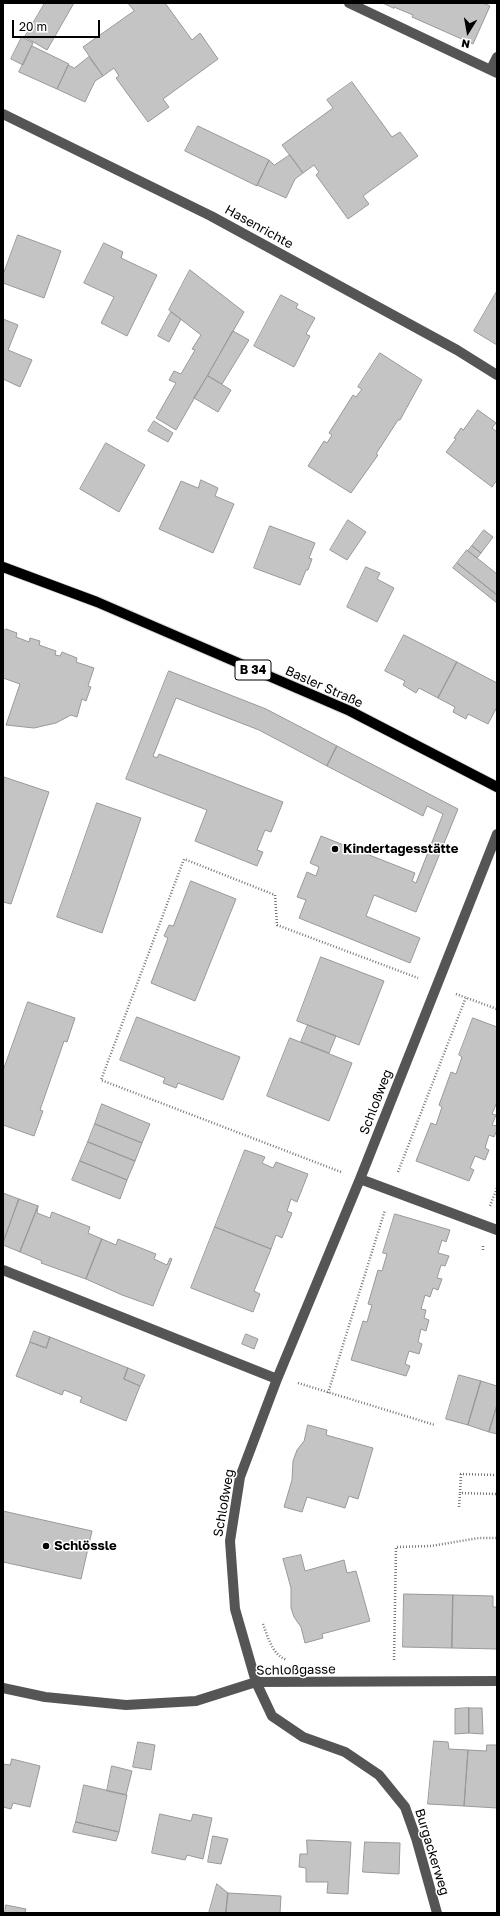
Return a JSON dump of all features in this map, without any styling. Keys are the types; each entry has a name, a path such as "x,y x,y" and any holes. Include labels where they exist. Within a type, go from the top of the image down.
{"main road":[{"name":"Basler Straße","path":"3,566 97,602 350,711 497,788"}],"street":[{"path":"349,3 494,71 497,57"},
{"name":"Hasenrichte","path":"3,114 211,216 457,350 497,375"},
{"name":"Schloßweg","path":"256,1682 235,1609 230,1541 240,1477 277,1379 360,1179 497,834"},
{"path":"360,1179 497,1230"},
{"path":"3,1270 277,1379"},
{"name":"Schloßgasse","path":"3,1688 45,1697 126,1704 196,1701 256,1682 497,1681"},
{"name":"Burgackerweg","path":"256,1682 272,1716 303,1736 345,1752 379,1775 404,1807 416,1838 438,1913"}],"path":[{"path":"360,1179 101,1080 184,859 275,896 277,925 436,985"},
{"path":"453,992 497,1009"},
{"path":"296,1382 436,1425"},
{"path":"459,1507 461,1474 497,1475"},
{"path":"460,1493 497,1494"},
{"path":"394,1665 396,1546 431,1546 479,1538 497,1538"},
{"path":"262,1622 273,1649 283,1659 294,1662"}],"building":[{"path":"45,3 74,3 47,50 25,37"},
{"path":"128,3 165,3 192,40 200,33 218,59 163,99 169,107 148,122 116,78 119,76 114,68 103,76 83,47 134,11"},
{"path":"383,3 483,3 490,6 473,44 412,17 413,15"},
{"path":"22,37 33,43 23,65 11,59"},
{"path":"32,46 69,64 57,89 19,72"},
{"path":"89,57 103,76 95,81 85,102 57,89 68,65 74,68"},
{"path":"352,82 392,137 400,132 418,156 363,196 369,204 348,219 316,175 319,172 314,165 303,173 282,145 333,108 327,100"},
{"path":"198,126 269,160 257,186 185,151"},
{"path":"290,155 303,173 295,179 286,198 257,185 269,160 274,165"},
{"path":"18,235 61,251 44,298 3,283 3,275"},
{"path":"104,243 123,252 121,258 157,275 127,336 101,323 114,297 84,283"},
{"path":"190,270 244,312 176,430 156,418 176,383 169,380 174,371 181,374 195,350 192,349 201,335 169,310"},
{"path":"497,291 497,345 474,331"},
{"path":"281,295 298,304 296,308 315,318 306,334 310,336 294,367 254,346"},
{"path":"171,312 181,319 169,342 158,336"},
{"path":"3,319 18,325 8,350 32,360 20,387 3,379"},
{"path":"233,331 249,340 222,384 208,376"},
{"path":"380,353 422,380 400,420 398,420 376,454 378,455 351,493 308,466 324,441 327,443 332,435 329,433 353,395 356,397 362,389 358,387"},
{"path":"208,376 231,390 218,412 194,398"},
{"path":"478,410 496,423 492,428 497,432 497,480 492,487 446,452 456,439 454,438 461,428 463,430"},
{"path":"154,421 173,433 168,442 148,431"},
{"path":"106,443 145,465 119,512 80,489"},
{"path":"201,480 218,488 215,496 234,504 213,553 159,529 181,481 198,488"},
{"path":"348,520 366,532 347,560 330,550"},
{"path":"270,526 315,543 309,558 312,559 300,585 254,568"},
{"path":"484,530 493,537 481,553 472,546"},
{"path":"472,546 481,553 477,558 468,551"},
{"path":"467,550 497,574 497,595 457,563"},
{"path":"457,563 497,595 497,603 453,568"},
{"path":"366,567 380,573 377,579 394,588 377,622 347,607"},
{"path":"6,629 17,633 16,637 29,642 30,638 40,641 39,645 56,651 55,655 60,656 62,652 77,658 76,662 94,668 88,686 91,687 86,701 82,699 77,717 71,715 56,723 34,728 6,725 20,684 3,678 3,632"},
{"path":"404,635 457,662 438,698 419,688 416,693 403,685 405,681 385,671"},
{"path":"457,662 497,683 497,707 488,724 468,714 466,719 453,712 455,707 438,698"},
{"path":"169,671 266,709 337,746 327,766 259,730 176,698 153,756 157,758 159,754 283,802 271,832 265,830 257,850 263,852 257,866 195,841 207,810 126,779"},
{"name":"Kindertagesstätte","path":"337,746 458,809 416,912 374,895 366,916 420,938 410,963 299,918 306,900 297,897 307,872 316,876 319,867 310,863 321,836 415,873 412,881 416,883 443,814 427,806 423,816 327,766"},
{"path":"4,777 49,792 11,904 3,902"},
{"path":"97,803 141,818 102,933 57,917"},
{"path":"191,881 236,899 195,1001 151,983 168,938 164,936 169,925 173,926"},
{"path":"321,957 384,981 359,1045 297,1021"},
{"path":"28,1002 75,1018 67,1042 64,1041 40,1110 43,1111 34,1136 3,1125 3,1071"},
{"path":"137,1017 240,1057 223,1100 178,1083 176,1088 163,1083 165,1078 120,1060"},
{"path":"473,1018 497,1027 497,1102 492,1114 496,1115 492,1125 497,1126 497,1130 494,1137 489,1135 485,1148 489,1150 485,1160 475,1156 470,1168 474,1170 469,1181 416,1161 431,1123 436,1125 442,1107 439,1105 451,1072 456,1074 462,1057 459,1055"},
{"path":"308,1025 336,1036 329,1053 301,1042"},
{"path":"290,1038 352,1063 329,1121 267,1096"},
{"path":"102,1104 150,1124 142,1143 95,1124"},
{"path":"95,1124 142,1143 135,1161 88,1142"},
{"path":"88,1142 135,1161 127,1180 80,1161"},
{"path":"245,1150 265,1157 262,1163 273,1168 276,1162 308,1174 297,1202 291,1199 287,1211 292,1213 282,1238 276,1235 271,1249 215,1227"},
{"path":"80,1161 127,1180 120,1199 72,1180"},
{"path":"3,1193 19,1199 3,1242"},
{"path":"19,1199 38,1206 20,1252 3,1245"},
{"path":"38,1206 37,1213 50,1218 52,1212 90,1227 88,1233 102,1239 86,1279 41,1263 42,1261 20,1252"},
{"path":"395,1214 450,1230 446,1242 442,1240 438,1253 449,1256 445,1266 441,1265 437,1278 442,1279 438,1290 433,1288 430,1297 425,1295 421,1309 426,1310 424,1318 429,1320 426,1331 421,1329 418,1342 422,1344 419,1354 409,1351 405,1364 410,1366 406,1376 351,1360 363,1321 367,1322 372,1305 368,1304 378,1270 382,1271 387,1254 383,1253"},
{"path":"215,1227 271,1249 254,1291 260,1294 253,1312 191,1288"},
{"path":"102,1239 116,1245 118,1239 156,1254 154,1259 167,1265 170,1258 172,1259 153,1306 122,1295 86,1279"},
{"path":"34,1331 50,1337 46,1348 30,1342"},
{"path":"246,1334 258,1339 254,1349 242,1344"},
{"path":"50,1337 128,1368 124,1379 140,1386 126,1421 80,1402 82,1397 64,1390 62,1395 16,1376 30,1342 46,1348"},
{"path":"128,1368 145,1375 140,1386 124,1379"},
{"path":"459,1375 481,1381 468,1425 446,1419"},
{"path":"481,1381 497,1386 497,1405 489,1432 468,1425"},
{"path":"497,1405 497,1434 489,1432"},
{"path":"308,1425 327,1430 326,1435 373,1448 358,1499 349,1496 345,1508 307,1497 302,1512 284,1507 292,1480 293,1461 297,1450 304,1441"},
{"name":"Schlössle","path":"3,1511 92,1531 81,1579 3,1562"},
{"path":"301,1555 305,1571 344,1560 347,1573 356,1571 370,1621 322,1634 323,1638 305,1643 301,1627 294,1617 291,1608 291,1588 283,1559"},
{"path":"404,1594 453,1595 452,1648 403,1647"},
{"path":"453,1595 493,1596 493,1607 497,1607 497,1649 452,1648"},
{"path":"469,1708 469,1733 455,1734 455,1709"},
{"path":"469,1708 482,1708 483,1734 469,1733"},
{"path":"434,1741 448,1742 449,1749 468,1750 464,1806 428,1804"},
{"path":"138,1742 155,1745 151,1770 133,1767"},
{"path":"487,1745 497,1745 497,1808 464,1806 468,1750 486,1751"},
{"path":"12,1759 40,1766 30,1807 13,1803 11,1809 3,1807 3,1764 10,1765"},
{"path":"112,1766 132,1771 126,1795 107,1791"},
{"path":"84,1785 127,1795 119,1832 76,1822"},
{"path":"160,1814 191,1821 193,1814 212,1818 203,1859 187,1855 185,1860 152,1853"},
{"path":"76,1822 119,1832 116,1841 73,1832"},
{"path":"213,1836 228,1839 221,1864 208,1862"},
{"path":"307,1840 351,1842 348,1894 327,1893 328,1882 306,1882 306,1868 299,1867 300,1854 307,1854"},
{"path":"365,1842 400,1843 399,1874 363,1872"},
{"path":"217,1884 228,1893 226,1913 209,1913"},
{"path":"228,1893 281,1896 280,1913 226,1913"},
{"path":"6,1905 26,1909 25,1913 5,1913"}],"place":[{"name":"Kindertagesstätte","path":"335,849"},
{"name":"Schlössle","path":"46,1546"}]}
